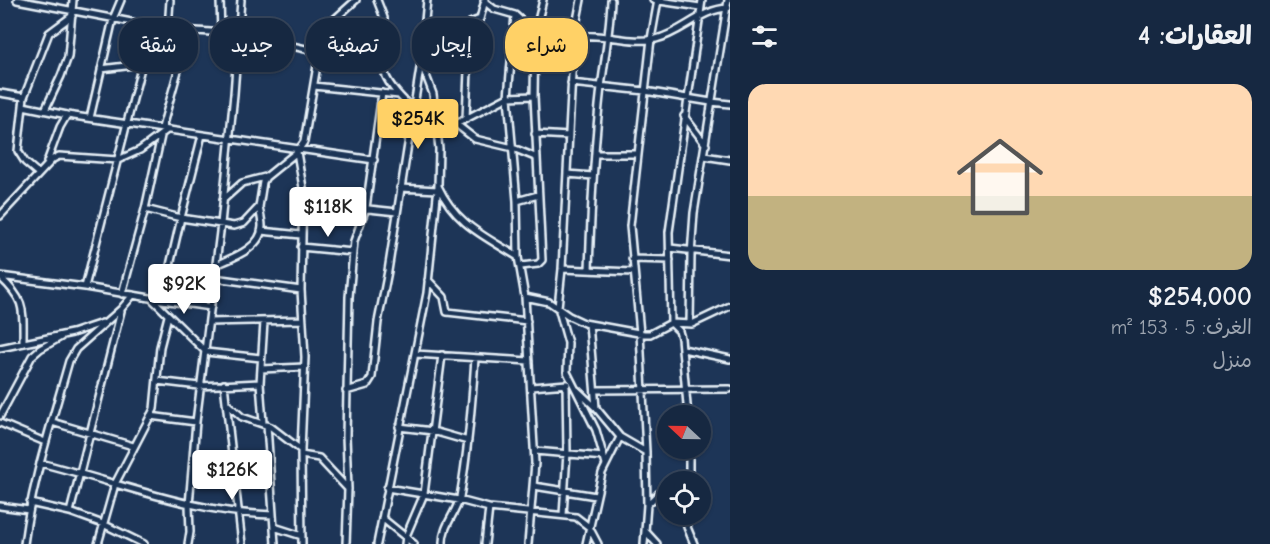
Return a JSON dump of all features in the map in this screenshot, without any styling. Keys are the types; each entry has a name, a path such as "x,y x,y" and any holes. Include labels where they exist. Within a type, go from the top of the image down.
{"street":[{"path":"17,0 39,2 72,13 119,20"},
{"path":"45,110 68,57 73,0"},
{"path":"90,118 113,19 121,0"},
{"path":"169,18 170,0"},
{"path":"220,0 221,18"},
{"path":"239,18 241,0"},
{"path":"336,18 356,0"},
{"path":"377,0 384,18"},
{"path":"425,18 427,0"},
{"path":"466,118 470,23 480,19 485,0 495,9 518,18"},
{"path":"539,18 543,0"},
{"path":"577,18 581,0"},
{"path":"589,270 593,176 609,38 611,0"},
{"path":"653,0 701,3 669,232 671,323 679,331 683,349 687,405"},
{"path":"644,544 647,505 646,452 640,333 630,226 651,39 658,0"},
{"path":"690,324 691,251 695,207 728,0"},
{"path":"588,36 620,40 662,37 709,11 728,8"},
{"path":"39,174 25,162 18,151 24,97 46,38 72,13"},
{"path":"515,15 508,97 517,201 518,257 525,297 535,451 528,544"},
{"path":"101,69 119,67"},
{"path":"85,287 140,72"},
{"path":"122,294 146,209 179,72"},
{"path":"188,544 196,422 221,224 235,72"},
{"path":"216,265 247,250 261,231 259,207 263,182 298,151 305,138 316,72"},
{"path":"386,72 387,80 399,95 427,122 437,136"},
{"path":"346,391 367,385 372,377 378,322 419,72"},
{"path":"377,544 428,280 438,188 439,149 433,94 425,72"},
{"path":"521,266 538,264 542,260 535,157 534,72"},
{"path":"563,515 570,385 566,366 568,343 558,307 572,72"},
{"path":"572,83 645,90 730,104"},
{"path":"314,86 399,95"},
{"path":"0,93 24,97"},
{"path":"346,544 348,489 346,391 349,297 353,252 357,230 366,208 382,93"},
{"path":"436,124 456,124 508,97 534,96"},
{"path":"23,106 164,131 374,160"},
{"path":"46,166 67,115"},
{"path":"684,116 706,145"},
{"path":"456,124 475,139 513,148 535,157"},
{"path":"0,216 53,159 64,154 94,160 118,160 140,150 164,131"},
{"path":"535,134 569,135"},
{"path":"162,300 202,135"},
{"path":"298,151 303,184 301,235 304,367 301,452 302,544"},
{"path":"596,154 638,154"},
{"path":"704,156 730,160"},
{"path":"567,174 593,176"},
{"path":"223,200 242,183 267,177"},
{"path":"400,188 438,188"},
{"path":"438,188 447,203 469,227 518,257"},
{"path":"517,201 538,195"},
{"path":"302,202 397,212"},
{"path":"146,209 181,218 238,226 244,224 259,207"},
{"path":"261,231 301,235"},
{"path":"301,247 353,252"},
{"path":"670,248 730,255"},
{"path":"632,259 670,260"},
{"path":"562,269 633,272"},
{"path":"0,277 85,287 211,307"},
{"path":"0,277 22,303 23,342"},
{"path":"214,278 301,290"},
{"path":"428,280 444,297 447,312 527,321"},
{"path":"24,544 30,503 45,442 72,354 133,295"},
{"path":"525,297 549,302 569,316 589,324 650,334 671,323 690,324 730,306"},
{"path":"152,299 206,352 261,358"},
{"path":"70,513 121,309"},
{"path":"98,544 115,484 150,416 155,401 160,347 168,316"},
{"path":"209,322 302,320"},
{"path":"0,347 65,335 106,322"},
{"path":"264,322 260,383 275,544"},
{"path":"589,324 596,408"},
{"path":"0,416 32,356 65,335"},
{"path":"683,349 730,359"},
{"path":"415,354 529,361"},
{"path":"405,544 406,536 424,494 442,355"},
{"path":"442,544 444,529 459,500 468,441 475,358"},
{"path":"261,369 304,367"},
{"path":"157,381 200,386 260,383"},
{"path":"224,384 242,544"},
{"path":"570,385 596,430 606,465"},
{"path":"531,387 570,385 596,408 620,437 646,452"},
{"path":"595,390 730,389"},
{"path":"226,403 242,417 265,424 301,452 320,458 348,489"},
{"path":"150,416 196,422"},
{"path":"52,422 133,446"},
{"path":"0,423 45,442"},
{"path":"399,427 433,431 468,441"},
{"path":"586,544 596,496 606,465 620,437"},
{"path":"535,451 604,457"},
{"path":"40,463 189,505 239,514 273,515"},
{"path":"534,486 596,496"},
{"path":"387,488 459,500 489,508 582,519 598,544"},
{"path":"647,505 657,495"},
{"path":"30,503 103,524 144,544"},
{"path":"0,506 29,510"},
{"path":"485,544 489,508"},
{"path":"382,518 414,544"},
{"path":"687,525 694,544"},
{"path":"274,527 302,536"},
{"path":"646,532 657,544"}]}
